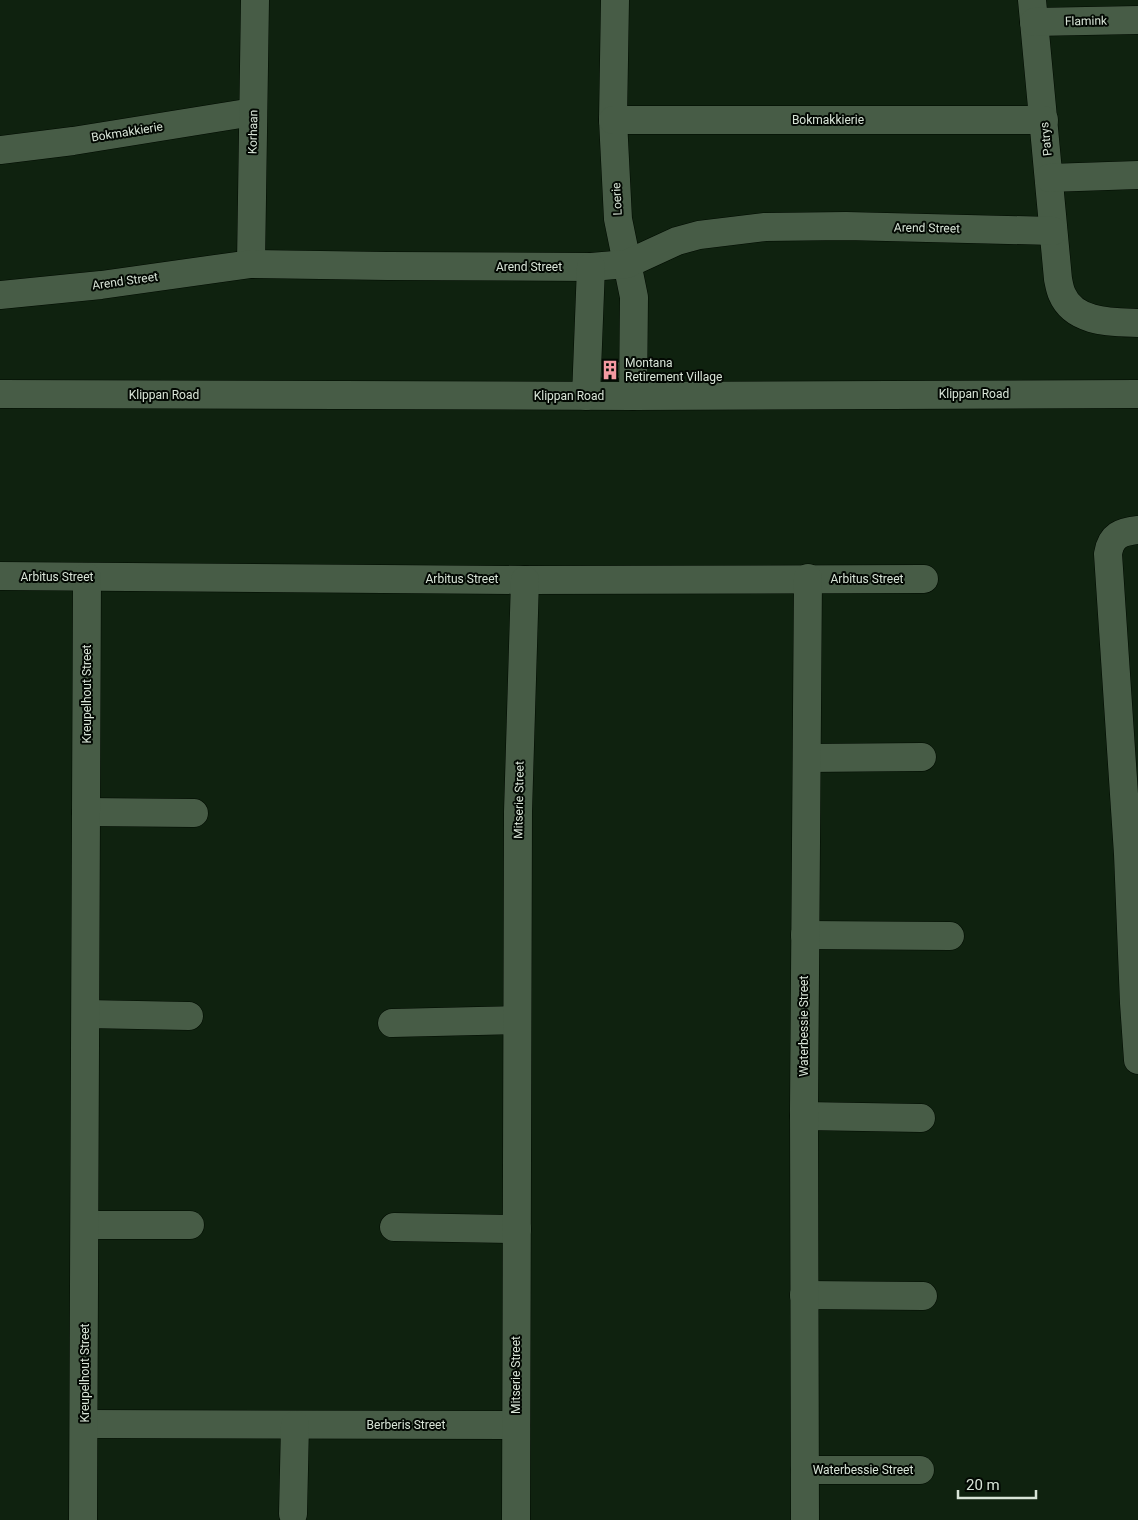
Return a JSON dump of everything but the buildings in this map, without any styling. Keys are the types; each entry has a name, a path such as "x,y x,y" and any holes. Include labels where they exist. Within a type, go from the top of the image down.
{"street":[{"name":"Korhaan","path":"251,264 255,0"},
{"name":"Loerie","path":"615,0 613,120 618,219 634,297 633,396"},
{"name":"Flamink","path":"1033,11 1138,20"},
{"name":"Patrys","path":"1033,11 1053,231 1058,279 1062,294 1069,305 1084,316 1108,322 1138,323"},
{"name":"Bokmakkierie","path":"0,150 73,141 253,112"},
{"name":"Bokmakkierie","path":"613,120 1044,120"},
{"path":"1049,178 1138,175"},
{"name":"Arend Street","path":"0,295 251,264 591,267 627,264 677,241 699,235 765,227 846,226 1053,231"},
{"path":"586,396 591,267"},
{"name":"Klippan Road","path":"0,394 633,396 1138,394"},
{"path":"1138,530 1119,534 1110,544 1108,554 1128,688 1138,1060"},
{"name":"Arbitus Street","path":"0,576 526,580 924,579"},
{"name":"Kreupelhout Street","path":"83,1520 86,1225 87,577"},
{"name":"Waterbessie Street","path":"805,1520 804,1116 808,578"},
{"name":"Mitserie Street","path":"516,1520 518,812 526,580"},
{"path":"807,758 922,757"},
{"path":"86,812 194,813"},
{"path":"805,935 950,936"},
{"path":"86,1014 189,1016"},
{"path":"392,1023 518,1020"},
{"path":"804,1116 921,1118"},
{"path":"86,1225 190,1225"},
{"path":"394,1227 517,1229"},
{"path":"804,1295 923,1296"},
{"name":"Berberis Street","path":"84,1424 516,1425"},
{"path":"293,1514 295,1425"},
{"name":"Waterbessie Street","path":"805,1470 920,1470"}],"place":[{"name":"Montana Retirement Village","path":"610,370"}]}
